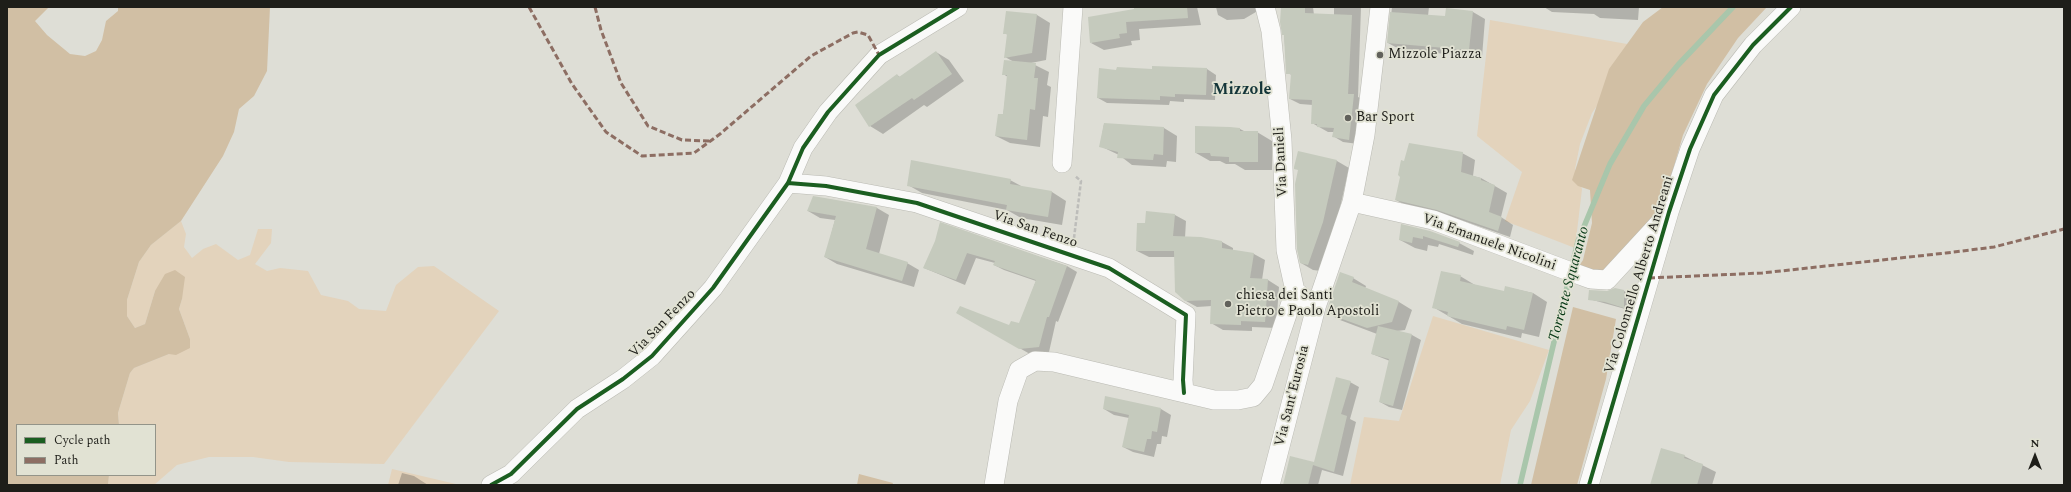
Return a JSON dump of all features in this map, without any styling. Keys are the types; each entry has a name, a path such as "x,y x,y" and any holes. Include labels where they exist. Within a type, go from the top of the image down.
{"street":[{"name":"Via San Fenzo","path":"491,485 511,479 578,409 622,379 652,356 713,288 788,184 803,148 828,112 880,55 958,7"},
{"path":"1062,163 1073,7"},
{"name":"Via Danieli","path":"1265,7 1271,31 1282,140 1286,250 1295,291"},
{"path":"994,485 1008,401 1019,370 1035,361 1054,362 1214,400 1238,400 1253,397 1263,385 1295,291 1316,307 1352,202 1365,134 1380,7"},
{"name":"Via Colonnello Alberto Andreani","path":"1589,485 1669,212 1690,149 1714,94 1753,45 1791,7"},
{"name":"Via San Fenzo","path":"788,184 826,186 917,203 1109,268 1186,315 1183,380 1184,393"},
{"name":"Via Emanuele Nicolini","path":"1352,202 1433,220 1591,279 1607,280 1669,212"},
{"name":"Via Sant'Eurosia","path":"1270,485 1316,307"}],"path":[{"path":"1072,255 1080,181"}],"shaded area":[{"path":"7,7 49,7 35,21 47,35 70,54 85,56 96,51 102,40 106,21 118,11 118,7 270,7 267,71 254,96 239,109 234,132 223,156 181,221 151,245 139,262 127,300 127,316 135,328 145,324 155,291 165,274 175,270 185,277 179,309 190,339 190,348 176,355 169,354 134,368 130,373 118,413 119,424 16,424 16,476 109,476 108,485 7,485"},
{"path":"1663,7 1767,7 1738,38 1707,84 1683,135 1660,215 1603,273 1579,266 1583,260 1592,223 1590,190 1578,186 1572,180 1609,69 1643,22"},
{"path":"1490,20 1650,48 1623,68 1592,113 1580,144 1575,169 1582,189 1575,248 1505,221 1522,172 1477,136"},
{"path":"181,221 186,234 184,247 192,258 203,249 216,244 238,260 250,255 258,229 272,229 271,243 255,264 267,271 280,268 308,271 321,295 348,301 359,309 386,311 396,285 418,267 434,266 499,311 384,464 289,462 253,457 209,457 177,465 154,485 108,485 109,476 156,476 156,424 119,424 118,413 130,373 134,368 169,354 176,354 190,339 179,309 182,299 155,291 145,324 135,328 127,316 127,300 139,262 151,245"},
{"path":"1573,307 1616,319 1606,379 1577,485 1531,485"},
{"path":"1433,316 1549,350 1530,401 1511,430 1500,485 1350,485 1364,417 1399,421"},
{"path":"392,469 460,485 388,485"},
{"path":"859,474 893,483 892,485 857,485"}],"building":[{"path":"1134,7 1187,7 1188,18 1126,22 1127,33 1119,34 1120,38 1090,43 1088,17 1134,9"},
{"path":"1281,7 1305,7 1305,13 1352,15 1348,94 1354,94 1349,140 1332,137 1334,128 1317,127 1317,124 1311,124 1312,100 1289,99 1291,74 1286,74 1284,35 1282,35 1280,22"},
{"path":"1446,8 1473,11 1469,50 1387,43 1390,12 1445,16"},
{"path":"1006,11 1037,14 1032,53 1004,58 1007,34 1003,34"},
{"path":"936,51 952,74 914,100 912,98 869,127 855,105 897,74 899,77"},
{"path":"1004,60 1036,63 1034,78 1038,78 1035,110 1030,109 1027,140 995,136 998,114 1003,114 1007,75 1002,75"},
{"path":"1152,66 1207,68 1206,95 1175,94 1175,97 1160,96 1160,100 1097,98 1099,68 1116,70 1117,67 1152,69"},
{"path":"1104,123 1164,127 1163,155 1154,154 1153,160 1117,158 1118,152 1099,147"},
{"path":"1195,126 1230,127 1240,128 1240,131 1258,131 1258,162 1229,162 1229,157 1211,156 1210,153 1195,153"},
{"path":"1409,143 1463,152 1461,172 1481,178 1481,180 1495,185 1489,212 1502,217 1498,231 1437,210 1395,200 1400,177 1398,175 1401,160 1404,161"},
{"path":"1298,151 1337,160 1323,222 1308,265 1300,263 1297,249 1295,184 1298,170 1294,169 1294,167"},
{"path":"911,160 1011,179 1010,184 1052,191 1048,217 1006,210 1007,205 907,186"},
{"path":"813,196 877,207 866,249 908,262 902,281 824,257 836,216 807,211"},
{"path":"1146,211 1175,214 1173,236 1201,237 1222,241 1222,248 1254,253 1250,278 1268,279 1265,322 1241,321 1241,325 1210,324 1211,300 1185,301 1175,292 1174,251 1136,251 1137,223 1145,223"},
{"path":"940,222 1067,266 1049,317 1047,317 1039,347 1019,349 956,313 960,306 1009,325 1011,321 1019,323 1036,280 993,265 995,261 967,253 956,280 923,268 935,241"},
{"path":"1401,224 1430,231 1460,242 1458,247 1423,236 1423,239 1413,237 1412,243 1399,240"},
{"path":"1441,271 1461,275 1460,281 1504,291 1505,286 1533,293 1524,330 1507,326 1506,330 1447,316 1448,312 1432,308"},
{"path":"1340,272 1354,277 1352,282 1399,301 1392,322 1367,328 1326,313"},
{"path":"1615,288 1624,290 1624,308 1605,302 1588,300 1589,290 1607,291"},
{"path":"1378,326 1412,334 1393,406 1379,402 1389,359 1371,354"},
{"path":"1336,377 1351,381 1341,414 1347,416 1334,472 1313,465 1308,485 1283,485 1290,456 1314,462"},
{"path":"1105,396 1161,408 1157,432 1152,431 1151,439 1147,439 1144,452 1122,447 1129,415 1103,409"},
{"path":"1661,448 1685,455 1684,458 1703,464 1697,485 1650,485"}],"waterway":[{"name":"Torrente Squaranto","path":"1520,485 1578,241 1610,164 1644,106 1678,65 1733,7"}],"marked path":[{"path":"529,7 572,84 606,132 642,156 694,153 720,134 811,56 853,33 858,32 868,35 879,55"},
{"path":"595,7 601,30 621,83 648,126 682,140 710,141"},
{"path":"1649,278 1762,273 1946,253 1994,247 2064,229"}],"cycle path":[{"path":"491,485 511,474 577,409 623,379 652,356 713,288 788,183 803,148 828,112 879,55 958,7"},
{"path":"1589,485 1669,212 1690,149 1714,95 1753,45 1791,7"},
{"path":"788,183 826,186 917,203 1109,268 1186,315 1183,380 1184,393"}],"place":[{"name":"Mizzole Piazza","path":"1380,55"},
{"name":"Bar Sport","path":"1348,118"},
{"name":"chiesa dei Santi Pietro e Paolo Apostoli","path":"1228,304"}],"district":[{"name":"Mizzole","path":"1242,91"}]}
